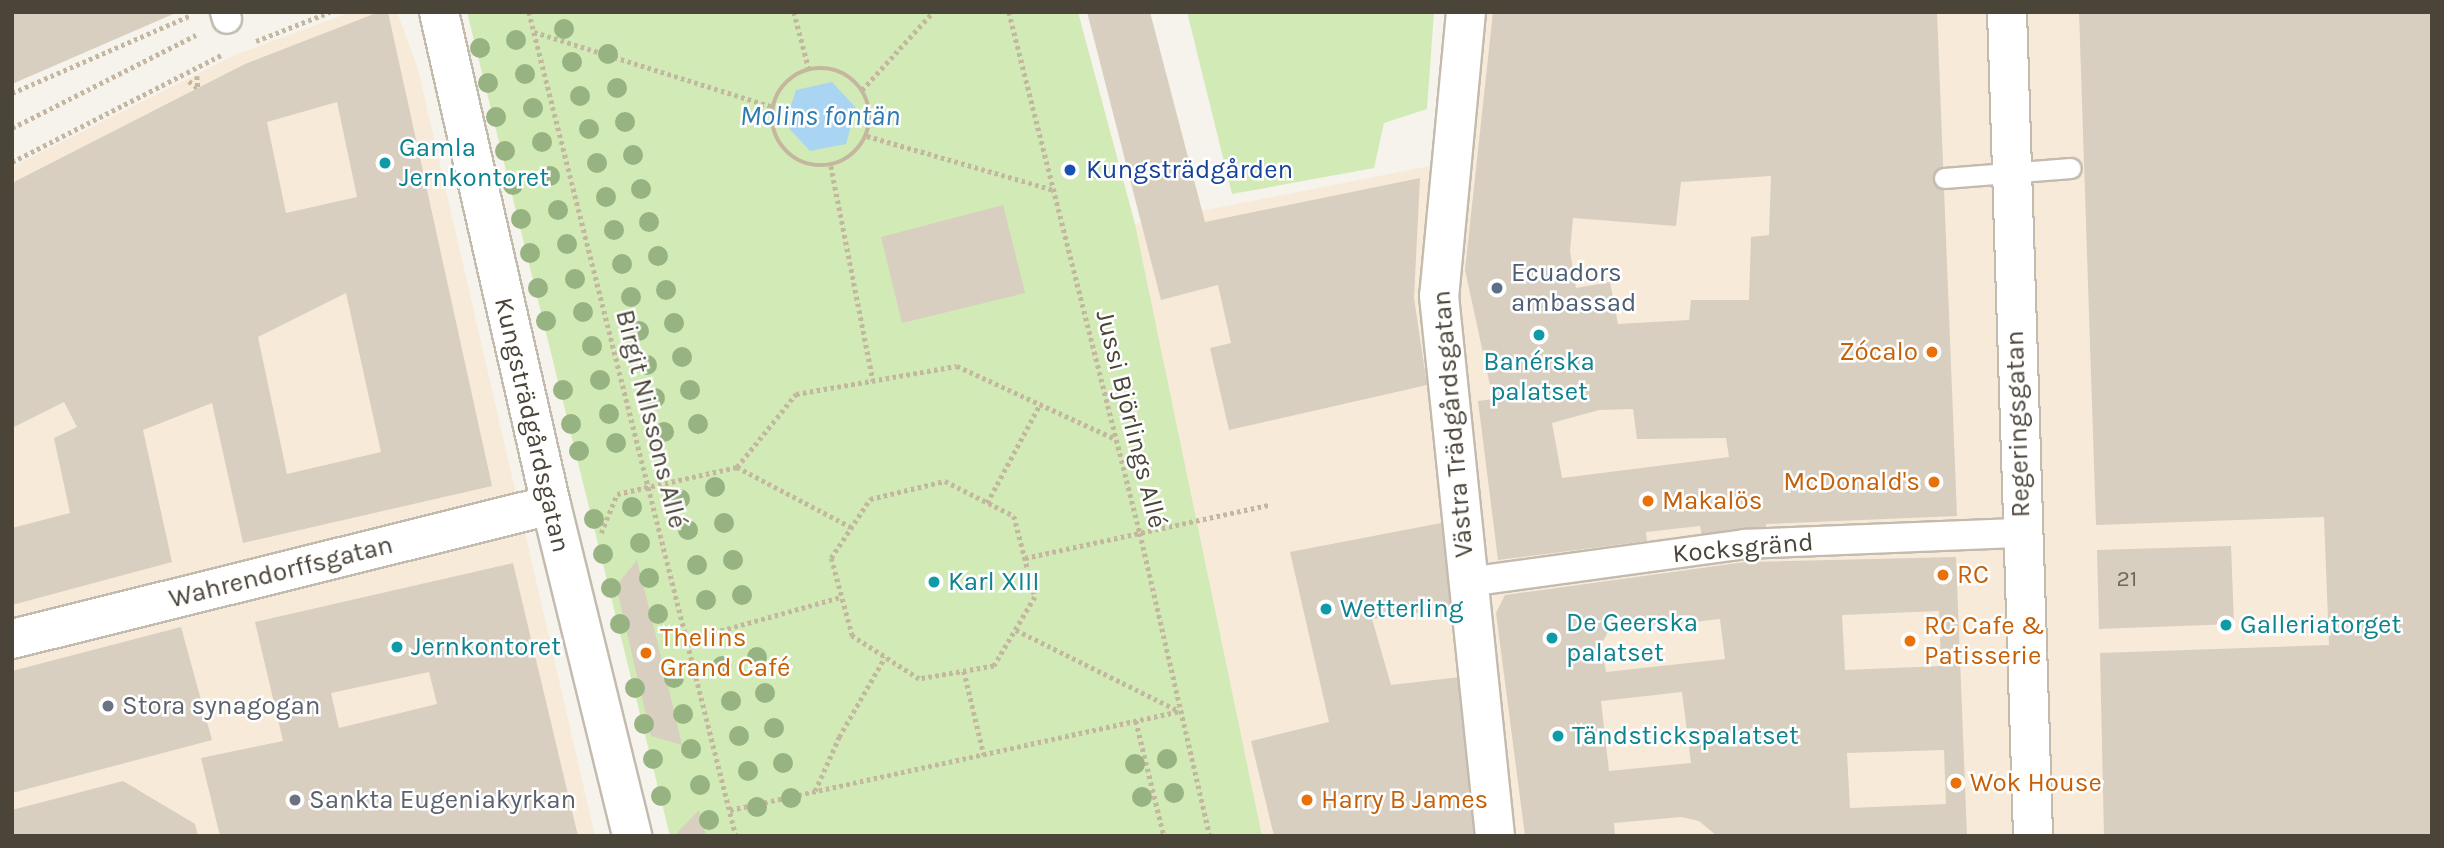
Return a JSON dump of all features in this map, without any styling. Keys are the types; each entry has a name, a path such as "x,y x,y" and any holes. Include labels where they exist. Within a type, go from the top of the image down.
{"street":[{"name":"Kungsträdgårdsgatan","path":"439,12 551,505 632,836"},
{"name":"Västra Trädgårdsgatan","path":"1466,12 1439,296 1495,836"},
{"name":"Regeringsgatan","path":"2007,12 2021,533 2033,836"},
{"name":"Wahrendorffsgatan","path":"12,639 551,505"},
{"name":"Kocksgränd","path":"1468,582 1745,544 2021,533"}],"lane":[{"path":"1944,178 2071,168"}],"path":[{"path":"12,93 196,12"},
{"path":"252,43 330,12"},
{"name":"Birgit Nilssons Allé","path":"529,12 736,836"},
{"path":"794,12 809,69"},
{"path":"862,90 933,12"},
{"name":"Jussi Björlings Allé","path":"1010,12 1140,533 1210,836"},
{"path":"12,128 226,16"},
{"path":"534,32 773,107"},
{"path":"12,162 226,53"},
{"path":"809,69 839,71 862,90 870,121 867,136 846,160 831,166 815,167 786,152 772,124 773,107 785,83 809,69"},
{"path":"189,81 198,88 197,76"},
{"path":"867,136 1054,190"},
{"path":"831,166 873,380"},
{"path":"600,536 617,494 737,467 796,394 957,366 1117,439"},
{"path":"987,503 1040,404"},
{"path":"737,467 851,527"},
{"path":"945,481 987,503 1014,516 1035,597 994,666 919,679 852,636 831,558 870,499 945,481"},
{"path":"1025,558 1269,505"},
{"path":"687,639 842,597"},
{"path":"1016,630 1180,711"},
{"path":"815,792 839,737 885,657"},
{"path":"964,671 984,755"},
{"path":"730,810 1180,711"},
{"path":"1136,721 1164,836"}],"shaded area":[{"path":"351,12 397,12 418,69 595,836 12,836 12,167 237,54"},
{"path":"1484,12 2432,12 2432,836 1262,836 1135,224 1470,158"}],"green space":[{"name":"Kungsträdgården","path":"467,12 1078,12 1135,224 1262,836 670,836"},
{"path":"1187,12 1434,12 1427,109 1384,123 1374,168 1232,194"}],"water":[{"name":"Molins fontän","path":"832,82 856,108 846,144 810,151 785,124 796,90"}],"building":[{"path":"12,12 178,12 12,84"},
{"path":"379,12 388,12 492,486 243,543 212,403 143,430 172,562 12,605 12,528 70,513 54,438 77,427 64,402 12,428 12,183 245,64","holes":["337,102 357,197 286,213 267,122","346,293 381,452 287,474 258,337"]},
{"path":"1087,12 1150,12 1205,222 1420,178 1414,298 1427,385 1229,430 1210,348 1231,343 1218,285 1161,300"},
{"path":"1493,12 1937,12 1957,516 1766,524 1766,530 1702,536 1700,526 1646,532 1647,541 1498,560 1478,401 1493,399 1465,270","holes":["1771,176 1769,235 1751,237 1749,300 1691,300 1689,320 1618,324 1610,282 1576,288 1570,251 1573,218 1676,226 1681,182","1633,409 1637,439 1726,438 1729,457 1562,478 1552,423 1599,410"]},
{"path":"2079,12 2432,12 2432,836 2104,836 2100,653 2329,645 2324,517 2096,525"},
{"path":"1003,205 1025,293 902,323 881,237"},
{"path":"1441,523 1452,608 1372,619 1391,685 1460,677 1474,836 1274,836 1251,741 1329,722 1290,552"},
{"path":"2231,546 2234,624 2099,629 2097,550"},
{"path":"1956,557 1967,836 1717,836 1699,821 1681,817 1614,823 1615,836 1525,836 1496,613 1505,595 1745,562","holes":["1939,611 1941,666 1845,670 1842,615","1720,619 1725,659 1606,672 1601,645 1608,632","1682,692 1691,763 1609,771 1601,701","1944,750 1946,804 1850,808 1847,753"]},
{"path":"637,560 682,745 651,736 616,586"},
{"path":"513,563 578,836 220,836 201,758 283,741 255,622","holes":["429,672 437,704 339,728 331,693"]},
{"name":"Stora synagogan","path":"181,627 212,740 12,793 12,671"},
{"path":"123,781 195,824 198,836 12,836 12,810"},
{"path":"699,810 706,836 677,836 677,833"}],"place":[{"name":"Gamla Jernkontoret","path":"385,163"},
{"name":"Kungsträdgården","path":"1070,170"},
{"name":"Ecuadors ambassad","path":"1497,288"},
{"name":"Banérska palatset","path":"1539,335"},
{"name":"Zócalo","path":"1932,352"},
{"name":"McDonald's","path":"1934,482"},
{"name":"Makalös","path":"1648,501"},
{"name":"RC","path":"1943,575"},
{"name":"Karl XIII","path":"934,582"},
{"name":"Wetterling","path":"1326,609"},
{"name":"Galleriatorget","path":"2226,625"},
{"name":"De Geerska palatset","path":"1552,638"},
{"name":"RC Cafe & Patisserie","path":"1910,641"},
{"name":"Jernkontoret","path":"397,647"},
{"name":"Thelins Grand Café","path":"646,653"},
{"name":"Stora synagogan","path":"108,706"},
{"name":"Tändstickspalatset","path":"1558,736"},
{"name":"Wok House","path":"1956,783"},
{"name":"Sankta Eugeniakyrkan","path":"295,800"},
{"name":"Harry B James","path":"1307,800"}]}
